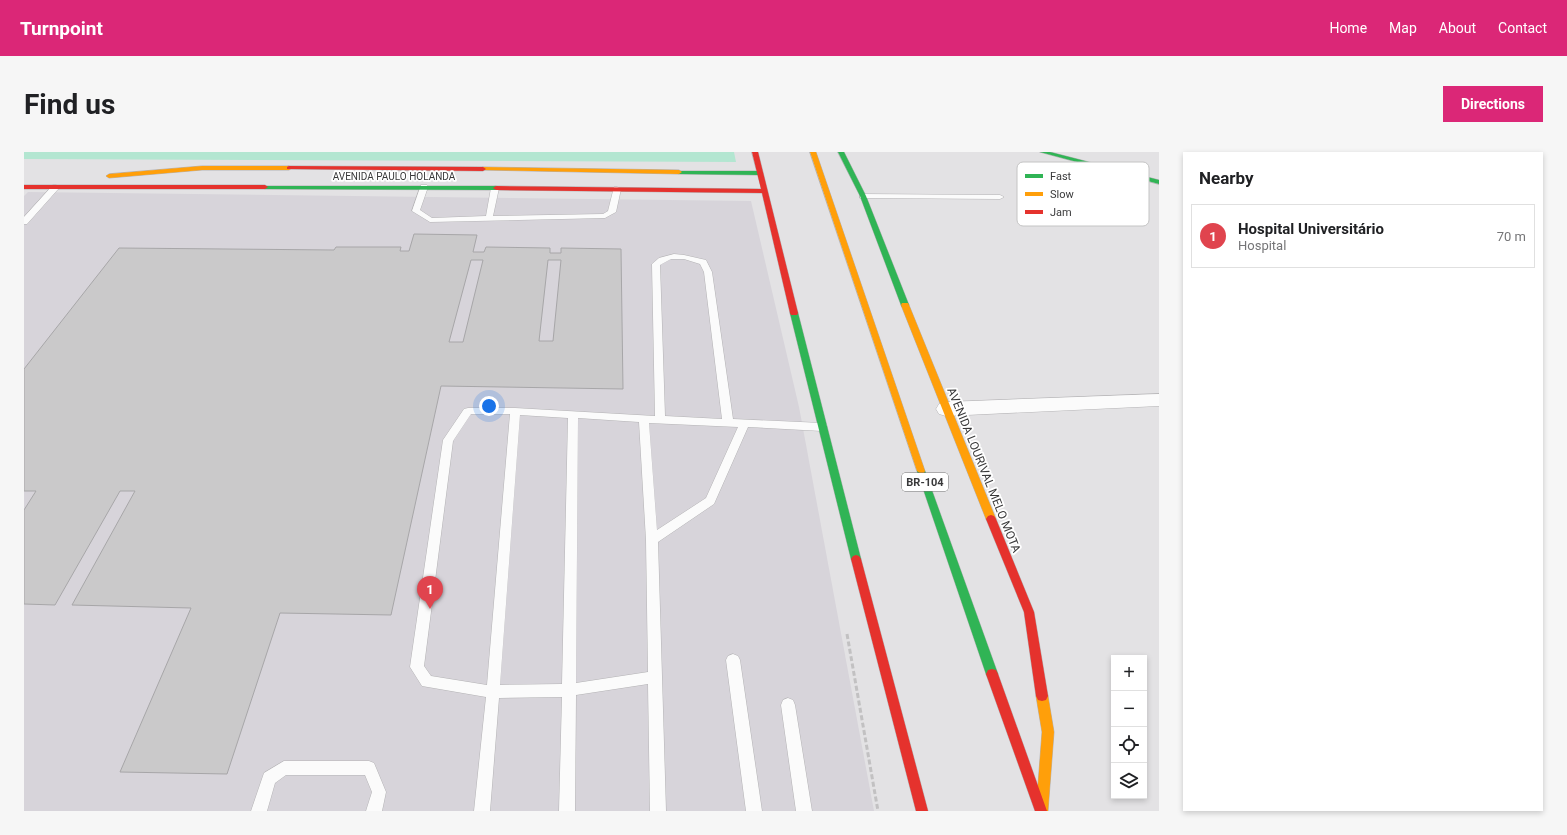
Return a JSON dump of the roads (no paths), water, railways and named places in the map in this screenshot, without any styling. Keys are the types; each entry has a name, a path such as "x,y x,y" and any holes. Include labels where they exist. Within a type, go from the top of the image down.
{"main road":[{"path":"755,152 763,191 822,427 922,811"},
{"name":"AVENIDA LOURIVAL MELO MOTA","path":"813,152 893,391 1041,811"},
{"name":"AVENIDA LOURIVAL MELO MOTA","path":"841,152 863,196 946,409 1029,612 1048,732 1041,811"},
{"path":"1043,152 1082,162"},
{"name":"AVENIDA PAULO HOLANDA","path":"24,187 135,172 202,168 515,169 759,173"},
{"path":"276,187 274,181 279,174 289,168"},
{"path":"512,188 519,176 515,169"},
{"path":"1149,179 1159,182"},
{"name":"AVENIDA PAULO HOLANDA","path":"24,187 424,187 763,191"}],"street":[{"path":"946,409 1159,400"}],"lane":[{"path":"24,222 56,187"},
{"path":"424,187 416,211 430,220 605,216 612,212 617,189"},
{"path":"489,218 495,188"},
{"path":"863,196 1000,197"},
{"path":"660,420 656,264 666,257 678,256 703,262 708,272 728,423"},
{"path":"655,677 569,690 493,692 427,682 417,667 448,440 468,411 515,411 660,420 822,427"},
{"path":"482,811 515,411"},
{"path":"567,811 573,414"},
{"path":"644,419 652,540 658,811"},
{"path":"652,540 710,501 744,424"},
{"path":"733,660 754,811"},
{"path":"788,705 804,811"},
{"path":"259,811 269,778 284,768 369,768 379,792 374,811"}],"place":[{"name":"Hospital Universitário","path":"430,609"}]}
